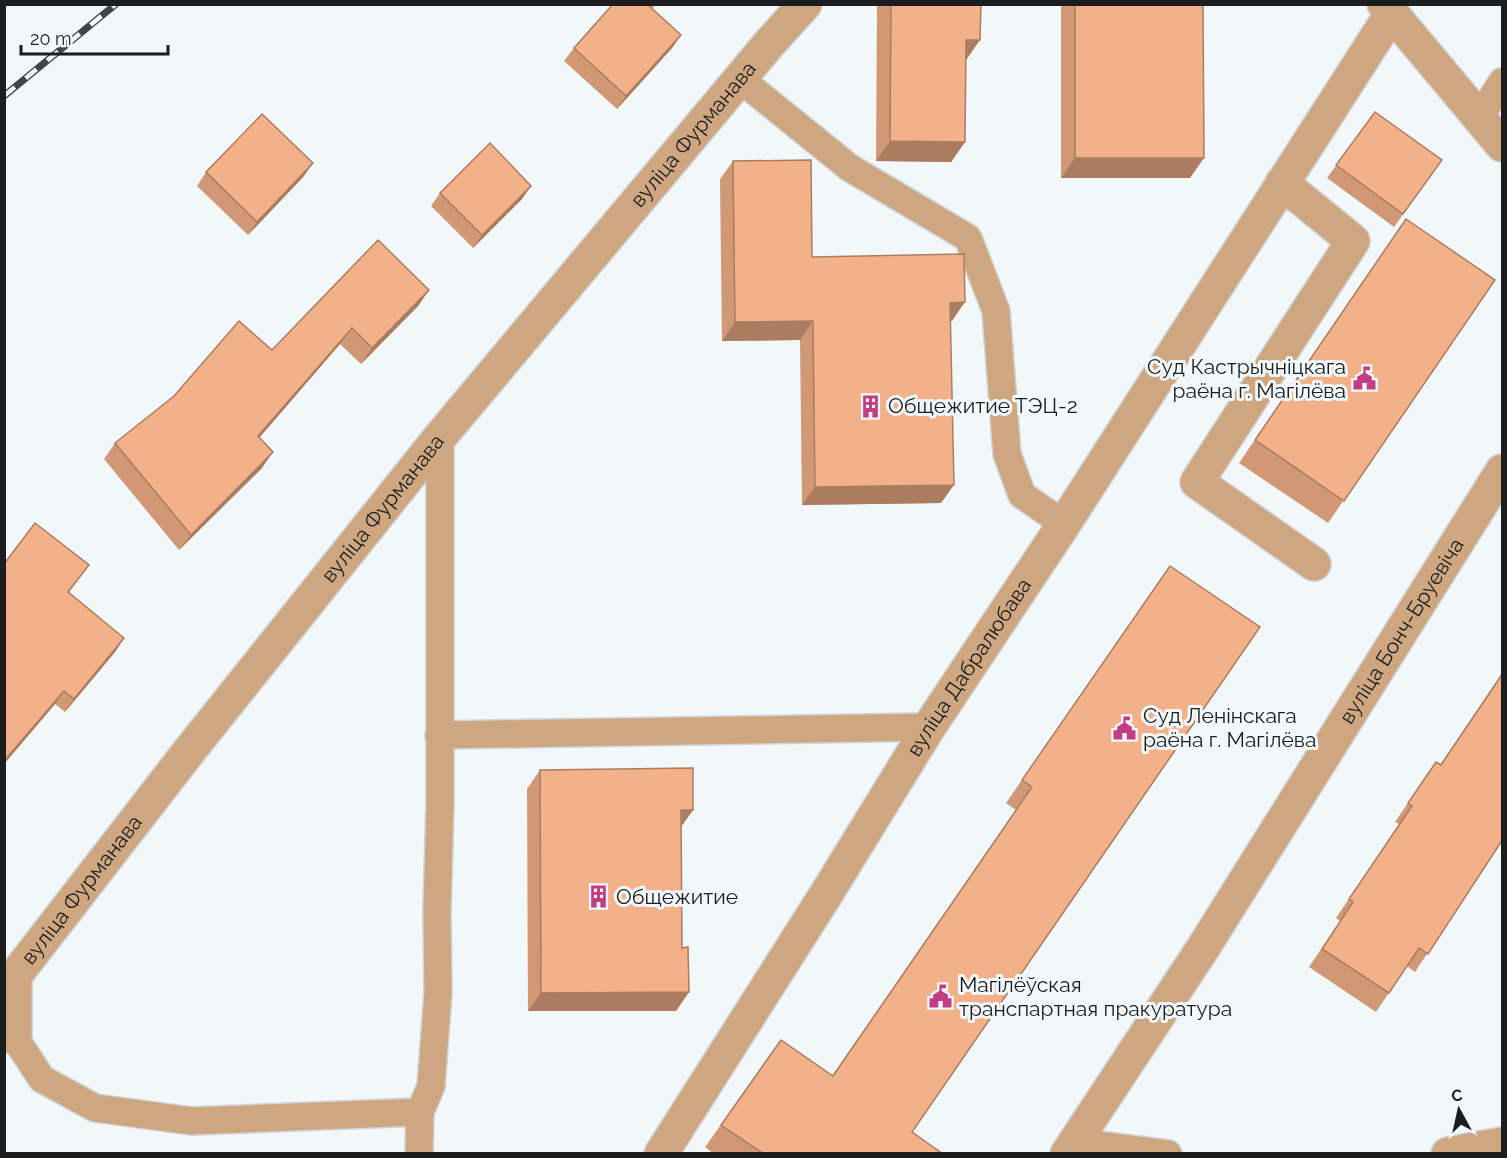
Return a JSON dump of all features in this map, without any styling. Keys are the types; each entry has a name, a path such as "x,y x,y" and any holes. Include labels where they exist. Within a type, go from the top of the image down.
{"street":[{"name":"вуліца Фурманава","path":"15,1038 15,976 190,750 440,437 768,45 805,4"},
{"path":"1388,9 1503,145"},
{"name":"вуліца Дабралюбава","path":"661,1154 929,727 1064,524 1282,183 1388,9"},
{"path":"1282,183 1353,241 1197,482 1314,564"},
{"name":"вуліца Бонч-Бруевіча","path":"1071,1148 1203,948 1503,471"},
{"path":"1448,1154 1503,1144"}],"lane":[{"path":"740,79 850,168 968,238 996,311 1006,454 1022,495 1064,524"},
{"path":"1479,118 1503,82"},
{"path":"419,1154 420,1112 431,1086 438,993 440,437"},
{"path":"439,735 929,727"},
{"path":"15,1038 42,1079 95,1108 192,1121 420,1112"},
{"path":"1071,1148 1168,1154"}],"building":[{"path":"613,4 647,4 681,35 626,96 574,48"},
{"path":"891,4 981,4 980,40 966,40 965,142 890,141"},
{"path":"1075,4 1203,4 1204,158 1075,158"},
{"path":"1375,112 1442,160 1403,214 1336,165"},
{"path":"262,114 313,163 257,222 206,172"},
{"path":"490,143 531,186 482,235 440,193"},
{"name":"Общежитие ТЭЦ-2","path":"811,160 812,257 964,254 965,302 950,303 954,485 815,487 813,321 735,322 733,161"},
{"name":"Суд Кастрычніцкага раёна г. Магілёва","path":"1406,219 1495,280 1344,501 1255,440"},
{"path":"378,240 429,290 372,348 352,328 258,436 273,452 191,535 115,443 174,396 239,321 272,350"},
{"path":"35,523 89,565 68,592 124,638 74,699 64,691 4,761 4,564"},
{"path":"1170,566 1260,627 912,1132 943,1154 764,1154 721,1125 781,1040 833,1076 1032,787 1022,780"},
{"path":"1503,673 1503,839 1428,954 1419,948 1389,993 1322,949 1353,902 1349,899 1412,806 1408,803 1436,762 1441,765"},
{"name":"Общежитие","path":"693,768 693,810 681,810 682,948 688,947 689,992 541,993 540,770"}],"railway":[{"path":"4,96 116,4"}],"place":[{"name":"Суд Кастрычніцкага раёна г. Магілёва","path":"1364,379"},
{"name":"Общежитие ТЭЦ-2","path":"870,406"},
{"name":"Суд Ленінскага раёна г. Магілёва","path":"1125,728"},
{"name":"Общежитие","path":"598,897"},
{"name":"Магілёўская транспартная пракуратура","path":"941,997"}]}
